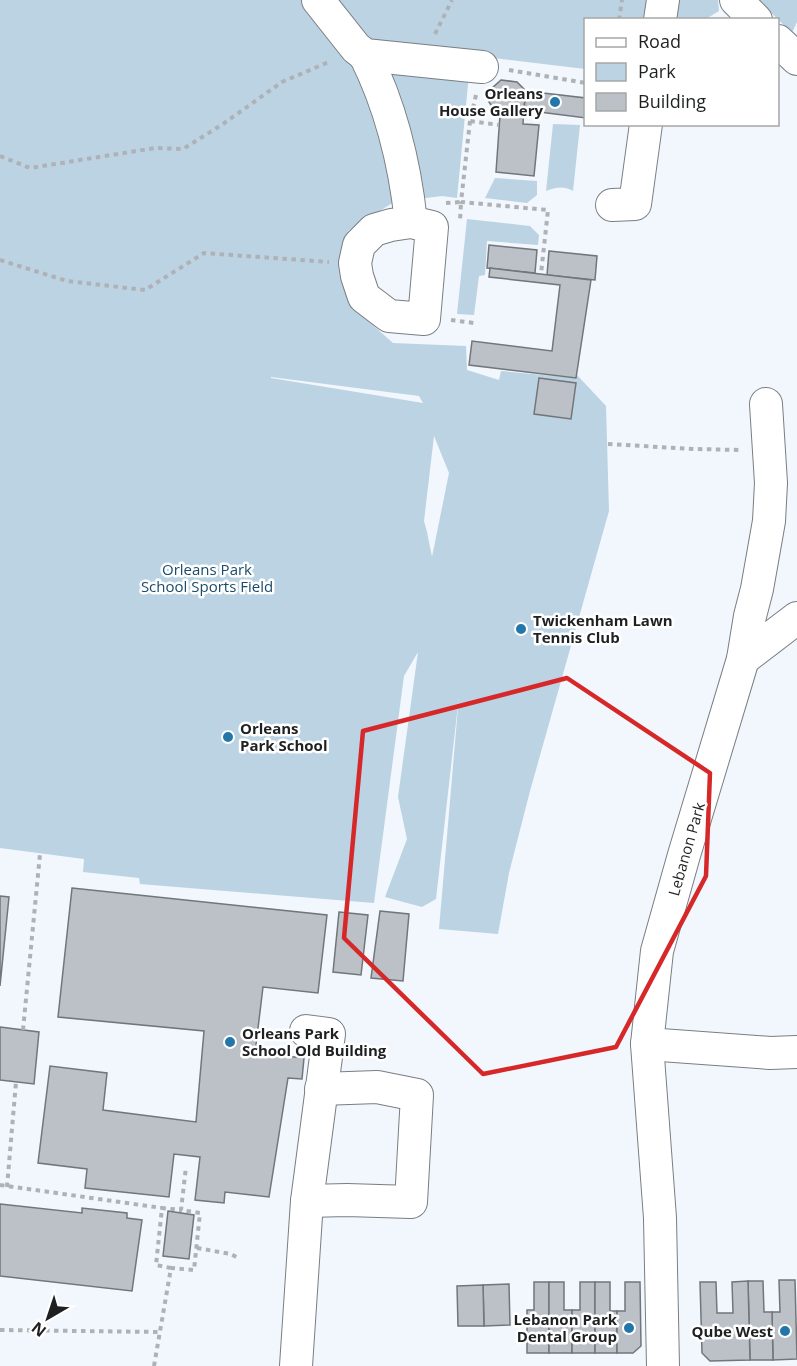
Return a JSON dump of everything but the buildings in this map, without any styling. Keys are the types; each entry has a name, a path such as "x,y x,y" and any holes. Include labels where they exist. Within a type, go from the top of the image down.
{"street":[{"path":"318,0 361,52 378,82 404,171 411,222"},
{"path":"660,18 663,0"},
{"path":"736,0 754,18"},
{"path":"779,43 797,59"},
{"path":"361,52 421,62 482,67"},
{"path":"612,205 636,204 646,126"},
{"path":"411,222 432,226 424,319 389,316 364,297 355,263 359,245 374,230 411,222"},
{"name":"Lebanon Park","path":"663,1366 660,1218 647,1044 657,951 743,659 769,521 770,443 766,404"},
{"path":"743,659 797,618"},
{"path":"296,1366 307,1201 329,1034 306,1031"},
{"path":"647,1044 770,1053 797,1052"},
{"path":"307,1201 411,1202 417,1095 377,1087 321,1089"}],"path":[{"path":"421,62 452,0"},
{"path":"619,18 622,0"},
{"path":"0,156 30,168 155,148 183,149 282,82 361,52"},
{"path":"461,202 470,122 482,67 584,82"},
{"path":"470,122 499,125"},
{"path":"441,203 461,202 548,210 541,274"},
{"path":"0,260 67,281 145,290 204,253 355,263"},
{"path":"608,444 743,450 770,443"},
{"path":"22,1030 40,854"},
{"path":"7,1186 16,1082"},
{"path":"181,1210 186,1167"},
{"path":"0,1185 200,1213 194,1270 156,1265 162,1208"},
{"path":"197,1248 231,1254 240,1259"},
{"path":"154,1366 171,1268"},
{"path":"0,1330 159,1332"}],"highlighted area":[{"path":"567,678 710,773 706,876 616,1047 483,1074 344,938 363,731"}],"green space":[{"name":"Orleans Park School Sports Field","path":"0,0 718,0 719,11 708,18 584,18 584,69 434,51 469,74 457,198 442,196 394,202 348,231 348,303 393,343 466,346 467,370 499,380 501,371 575,378 577,375 606,406 609,511 530,791 509,873 498,934 439,929 459,696 436,899 422,907 385,897 407,839 398,797 418,652 404,676 374,903 140,884 139,878 83,872 84,859 0,848","holes":["271,377 419,396 423,403","434,436 449,473 432,557 424,521"]},
{"path":"758,0 797,0 797,22 792,33"},
{"path":"553,124 580,125 573,191 560,188 546,191"},
{"path":"495,178 537,181 537,195 527,203 485,198"},
{"path":"467,219 530,226 539,235 538,245 487,241 485,275 479,276 474,315 457,314"}],"place":[{"name":"Orleans House Gallery","path":"555,102"},
{"name":"Twickenham Lawn Tennis Club","path":"521,629"},
{"name":"Orleans Park School","path":"228,737"},
{"name":"Orleans Park School Old Building","path":"230,1042"},
{"name":"Lebanon Park Dental Group","path":"629,1328"},
{"name":"Qube West","path":"785,1331"}]}
